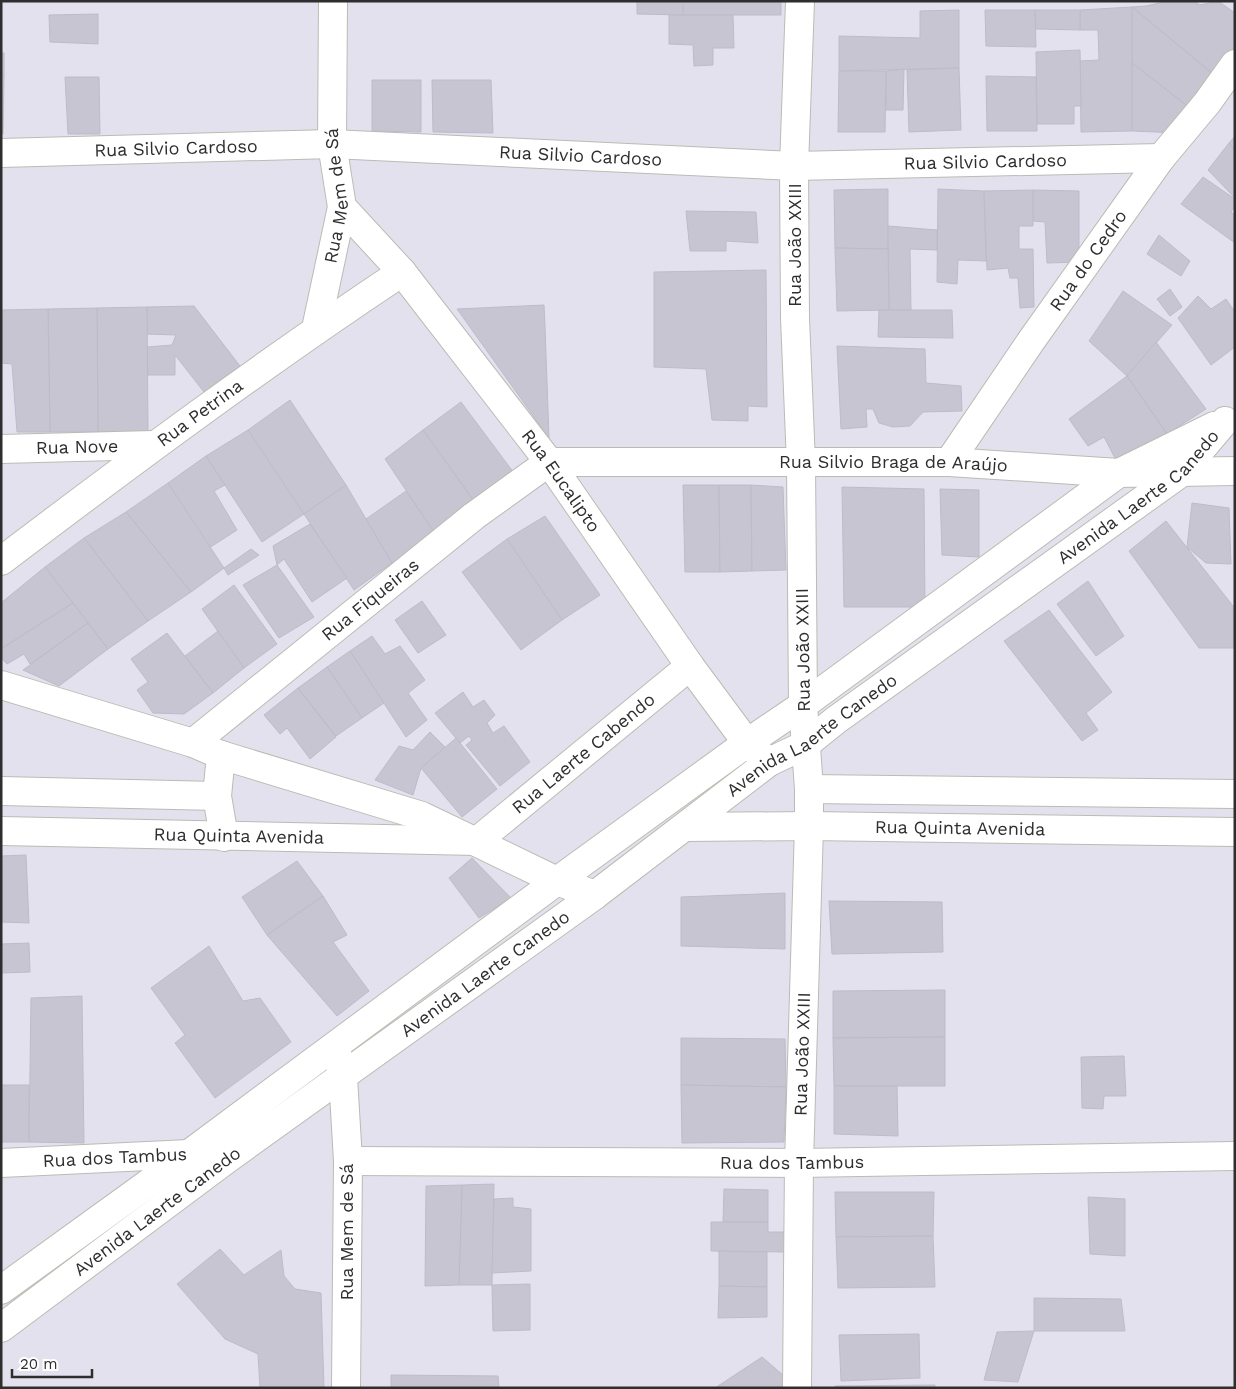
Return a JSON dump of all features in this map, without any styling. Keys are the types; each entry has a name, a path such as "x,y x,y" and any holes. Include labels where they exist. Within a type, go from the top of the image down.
{"street":[{"name":"Rua Mem de Sá","path":"316,329 342,207 332,144 334,1"},
{"name":"Rua João XXIII","path":"797,1388 799,1163 809,826 809,789 803,705 801,463 795,318 794,166 800,1"},
{"name":"Rua do Cedro","path":"949,462 1031,341 1161,158 1207,103 1235,64"},
{"name":"Rua Silvio Cardoso","path":"1,153 332,144 794,166 1161,158"},
{"name":"Rua Eucalipto","path":"342,207 402,272 550,462 690,666 747,743 770,762"},
{"name":"Rua Petrina","path":"1,561 154,445 316,329 402,272"},
{"name":"Avenida Laerte Canedo","path":"1,1328 227,1159 595,895 770,762 805,745 836,720 1182,472 1231,423"},
{"name":"Avenida Laerte Canedo","path":"1,1290 557,881 747,743 803,705 1119,473 1231,423"},
{"name":"Rua Nove","path":"1,449 154,445"},
{"name":"Rua Silvio Braga de Araújo","path":"550,462 949,462 1119,473 1235,471"},
{"name":"Rua Fiqueiras","path":"193,743 474,516 550,462"},
{"name":"Rua Laerte Cabendo","path":"477,842 690,666"},
{"path":"1,685 193,743 222,755 422,816 557,881 595,895"},
{"path":"222,755 216,796 224,837"},
{"path":"809,789 1235,794"},
{"path":"1,791 216,796"},
{"name":"Rua Quinta Avenida","path":"685,827 809,826 1235,832"},
{"name":"Rua Quinta Avenida","path":"1,831 477,842"},
{"name":"Rua Mem de Sá","path":"335,1046 343,1077 348,1161 346,1388"},
{"name":"Rua dos Tambus","path":"1,1163 188,1154 227,1159"},
{"name":"Rua dos Tambus","path":"348,1161 799,1163 1235,1156"}],"building":[{"path":"637,1 684,1 683,15 637,14"},
{"path":"683,1 781,1 781,15 683,15"},
{"path":"1168,1 1194,1 1200,5 1218,1 1235,13 1235,57 1219,79 1132,7"},
{"path":"1132,7 1219,79 1195,112 1132,63"},
{"path":"1132,7 1132,131 1081,132 1080,61 1099,60 1098,30 1080,30 1080,10"},
{"path":"959,10 959,68 839,71 839,36 920,38 920,11"},
{"path":"985,10 1035,10 1036,47 986,46"},
{"path":"1035,10 1080,10 1080,30 1036,29"},
{"path":"98,14 98,44 50,42 49,15"},
{"path":"669,15 733,15 734,48 713,48 713,65 694,66 693,45 669,44"},
{"path":"1080,50 1081,106 1074,106 1074,124 1037,124 1036,52"},
{"path":"1,53 4,53 4,75 1,75"},
{"path":"1132,63 1195,112 1179,133 1132,131"},
{"path":"959,68 961,130 909,132 907,70"},
{"path":"904,69 903,110 886,110 886,71"},
{"path":"839,71 886,71 885,132 838,132"},
{"path":"1,75 4,75 3,134 1,134"},
{"path":"986,76 1036,77 1037,131 987,131"},
{"path":"65,77 99,77 100,134 68,134"},
{"path":"372,80 421,80 421,132 372,131"},
{"path":"432,80 491,80 493,133 433,132"},
{"path":"1235,136 1235,150 1229,143"},
{"path":"1229,143 1235,150 1235,198 1208,170"},
{"path":"1203,177 1235,199 1235,206 1231,212 1235,215 1235,243 1181,204"},
{"path":"888,189 888,249 835,248 834,190"},
{"path":"938,189 984,191 986,261 958,260 957,284 937,282"},
{"path":"1033,190 1079,191 1079,262 1047,263 1045,222 1033,221"},
{"path":"1033,190 1033,226 1019,226 1019,249 1033,249 1034,307 1020,308 1018,278 1010,278 1008,268 987,270 984,191"},
{"path":"686,211 756,212 758,243 726,241 726,251 690,251"},
{"path":"888,226 937,230 937,250 910,249 911,310 889,310"},
{"path":"1159,235 1190,261 1181,276 1147,254"},
{"path":"835,248 888,249 889,310 837,311"},
{"path":"766,270 767,407 748,406 748,421 712,420 706,369 654,367 654,272"},
{"path":"1170,289 1182,307 1170,316 1157,299"},
{"path":"1123,291 1172,325 1127,376 1089,341"},
{"path":"1198,296 1211,309 1226,299 1235,312 1235,347 1211,365 1178,318"},
{"path":"544,305 545,327 549,438 457,309"},
{"path":"194,306 240,366 204,392 175,355 175,375 148,375 147,347 172,345 176,335 147,334 147,307"},
{"path":"147,307 148,432 98,432 97,308"},
{"path":"97,308 98,432 50,432 48,309"},
{"path":"48,309 50,432 17,432 12,364 1,363 1,310"},
{"path":"879,310 952,310 953,338 878,337"},
{"path":"1156,342 1206,409 1167,434 1127,376"},
{"path":"837,346 925,349 926,383 961,386 962,411 923,412 910,426 893,427 879,423 873,409 866,409 867,427 841,429"},
{"path":"1127,376 1167,434 1116,460 1104,437 1088,446 1069,419"},
{"path":"290,400 346,485 304,514 248,430"},
{"path":"461,402 514,473 474,501 423,430"},
{"path":"248,430 304,514 262,542 206,456"},
{"path":"423,430 474,501 434,532 385,459"},
{"path":"206,456 225,485 214,491 237,530 209,548 168,483"},
{"path":"168,483 224,568 191,592 126,512"},
{"path":"346,485 392,563 354,590 304,514"},
{"path":"683,485 719,485 720,572 685,572"},
{"path":"719,485 751,485 752,571 720,572"},
{"path":"751,485 783,487 786,570 752,571"},
{"path":"842,487 924,489 925,607 844,607"},
{"path":"940,489 979,490 979,557 942,555"},
{"path":"406,491 434,532 392,563 366,519"},
{"path":"1192,503 1229,508 1231,564 1206,563 1187,547"},
{"path":"126,512 191,592 148,621 84,538"},
{"path":"545,516 600,595 562,620 507,539"},
{"path":"1166,521 1233,606 1234,648 1199,648 1129,551"},
{"path":"310,524 347,578 312,602 284,559 277,565 273,546"},
{"path":"84,538 148,621 108,649 45,567"},
{"path":"507,539 562,620 521,650 462,572"},
{"path":"251,549 259,555 228,575 224,568"},
{"path":"277,565 314,617 279,638 243,585"},
{"path":"45,567 73,603 1,649 1,603"},
{"path":"1088,581 1124,636 1096,656 1057,604"},
{"path":"234,585 277,644 244,668 202,609"},
{"path":"422,601 446,635 418,653 395,620"},
{"path":"73,603 88,623 30,664 24,654 7,664 1,658 1,649"},
{"path":"1049,610 1112,692 1086,713 1098,730 1082,741 1004,641"},
{"path":"88,623 108,649 59,686 23,670"},
{"path":"218,631 244,668 213,693 185,656"},
{"path":"167,633 213,693 184,714 153,713 137,690 148,682 131,659"},
{"path":"372,636 385,654 400,646 425,680 408,693 427,720 406,737 350,651"},
{"path":"350,651 384,703 362,718 327,667"},
{"path":"327,667 362,718 336,736 298,688"},
{"path":"298,688 336,737 310,759 287,728 280,734 264,715"},
{"path":"463,692 473,707 484,700 495,715 487,723 493,733 504,726 530,762 500,786 466,745 472,740 469,736 460,743 435,713"},
{"path":"430,732 445,747 421,768 413,795 375,780 399,746 413,750"},
{"path":"456,738 497,789 462,817 421,768"},
{"path":"26,855 29,923 1,922 1,856"},
{"path":"472,858 511,898 479,918 449,878"},
{"path":"297,861 323,896 267,935 242,897"},
{"path":"785,893 785,949 681,946 681,897"},
{"path":"323,896 347,935 333,942 369,991 337,1016 267,935"},
{"path":"829,901 942,902 943,952 832,954"},
{"path":"29,943 30,972 1,973 1,944"},
{"path":"209,946 243,1001 260,998 291,1042 215,1098 175,1043 185,1035 151,988"},
{"path":"945,990 945,1037 833,1038 833,991"},
{"path":"82,996 84,1143 29,1142 31,998"},
{"path":"945,1037 945,1086 834,1086 833,1038"},
{"path":"681,1038 785,1039 786,1087 681,1085"},
{"path":"1124,1056 1126,1096 1104,1096 1103,1109 1082,1108 1081,1057"},
{"path":"1,1085 29,1085 29,1142 1,1142"},
{"path":"681,1085 786,1087 784,1142 682,1143"},
{"path":"834,1086 897,1086 898,1136 834,1134"},
{"path":"494,1184 492,1285 459,1285 462,1185"},
{"path":"462,1185 459,1285 425,1286 426,1186"},
{"path":"724,1189 768,1190 768,1222 723,1222"},
{"path":"835,1192 934,1192 933,1236 836,1237"},
{"path":"1088,1197 1125,1199 1125,1256 1090,1254"},
{"path":"513,1198 513,1207 531,1209 531,1271 492,1273 494,1199"},
{"path":"711,1222 768,1222 768,1232 787,1232 787,1252 711,1251"},
{"path":"933,1236 935,1287 838,1288 836,1237"},
{"path":"220,1249 244,1275 281,1250 284,1276 295,1289 321,1293 324,1388 260,1388 258,1354 225,1339 177,1284"},
{"path":"719,1251 767,1252 767,1287 719,1286"},
{"path":"530,1284 530,1330 493,1331 492,1285"},
{"path":"719,1286 767,1287 767,1317 718,1318"},
{"path":"1034,1298 1121,1299 1125,1331 1034,1331"},
{"path":"1034,1331 1018,1382 984,1380 997,1332"},
{"path":"919,1334 920,1378 841,1381 839,1335"},
{"path":"762,1357 783,1375 784,1388 715,1388"},
{"path":"391,1375 498,1376 499,1388 391,1388"},
{"path":"935,1385 935,1388 835,1388 835,1386"}]}
